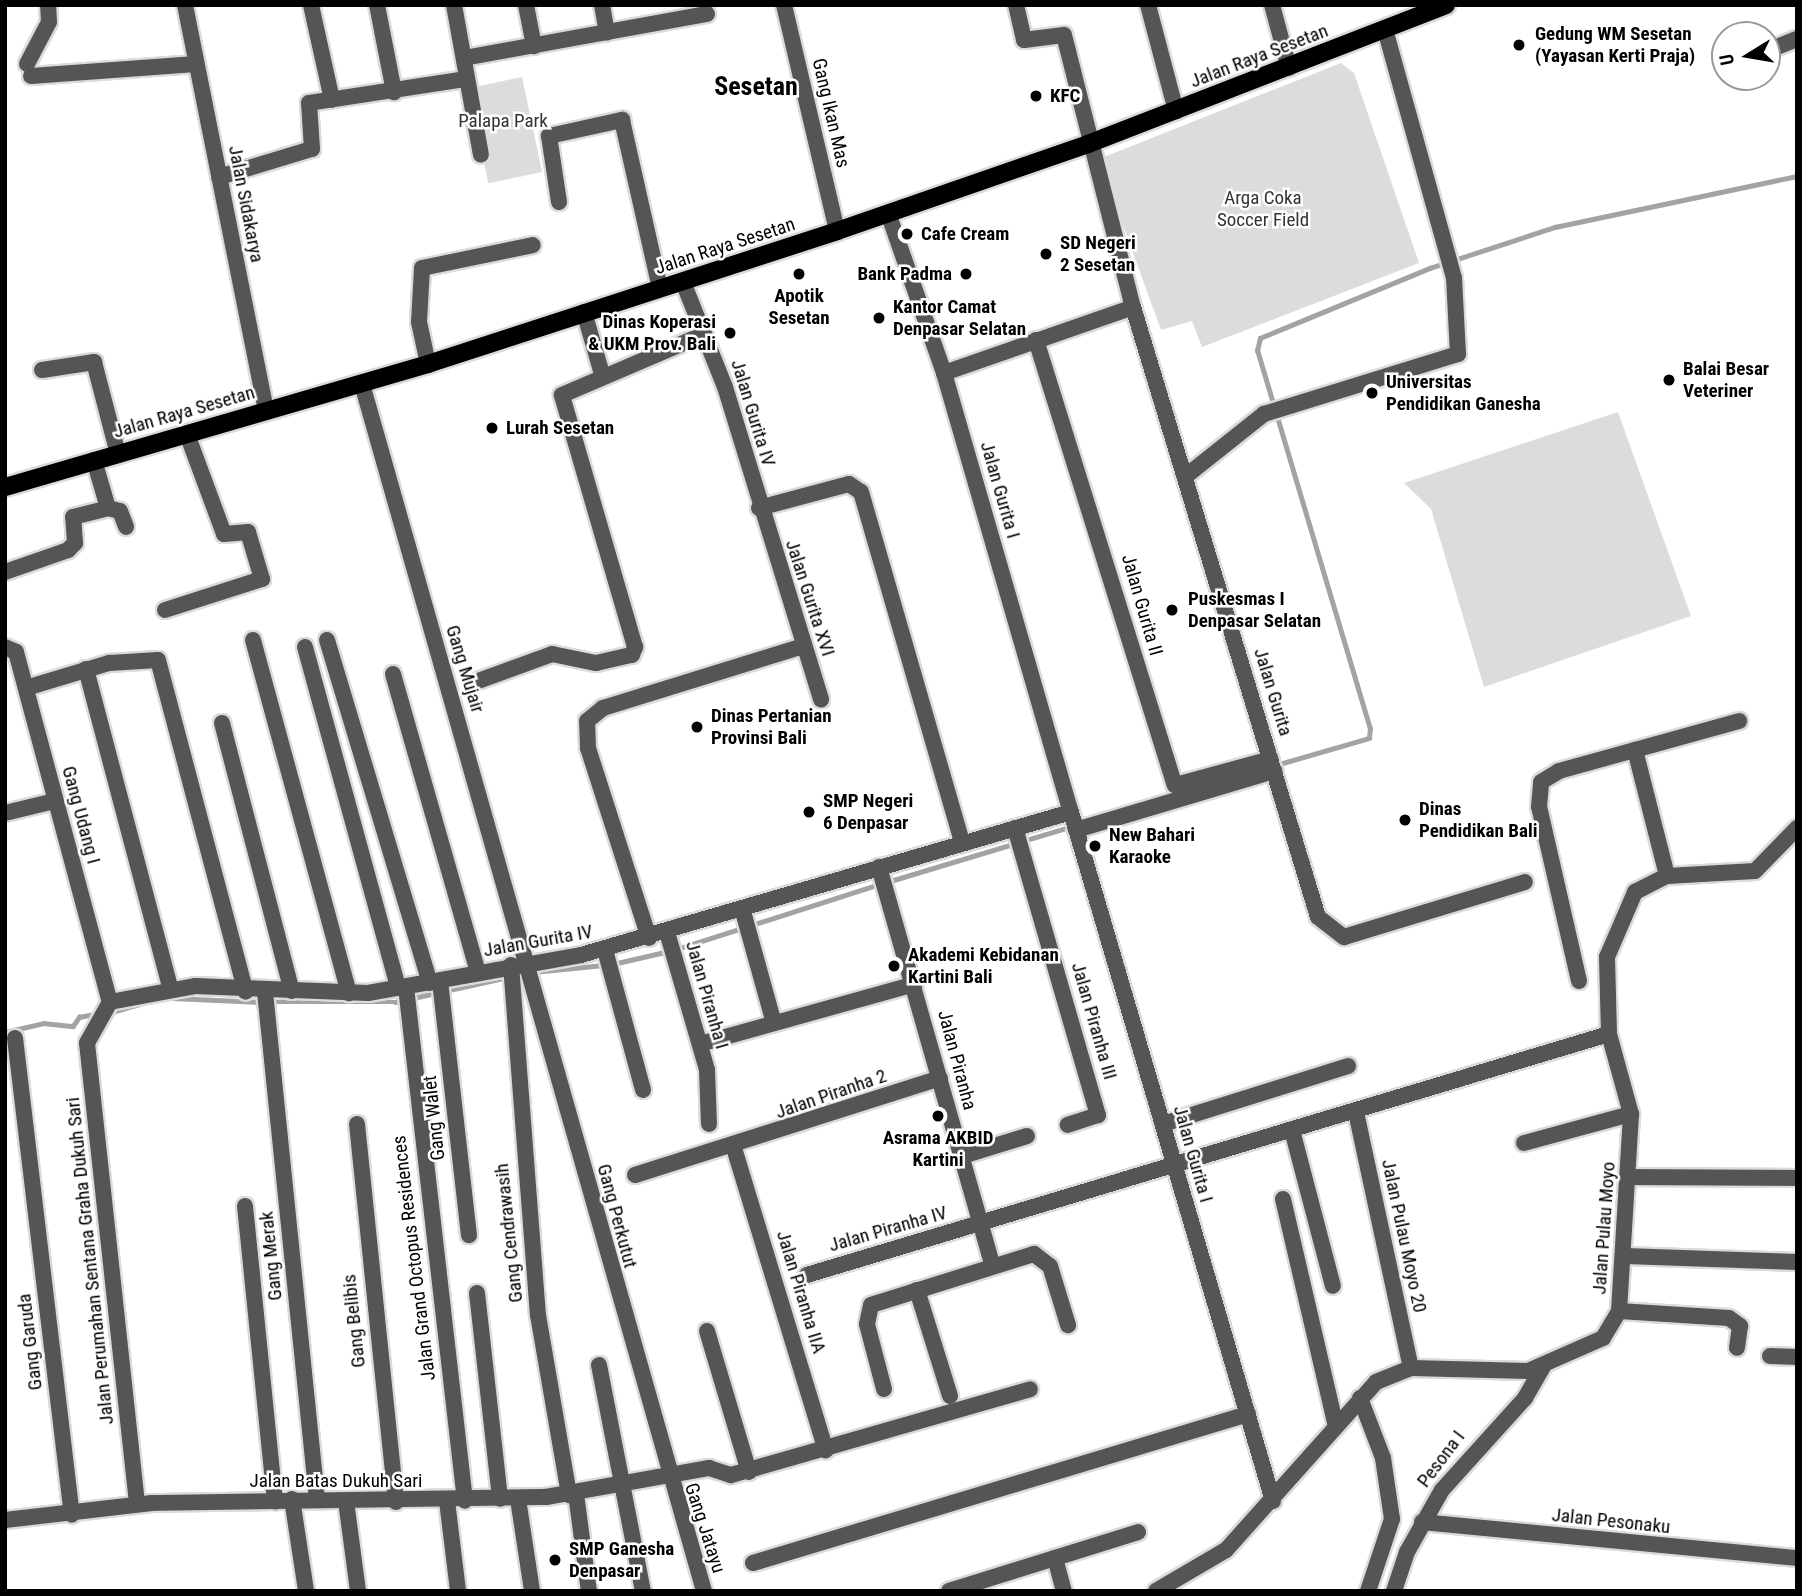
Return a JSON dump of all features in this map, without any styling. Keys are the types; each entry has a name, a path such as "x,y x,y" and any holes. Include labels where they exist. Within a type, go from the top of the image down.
{"main road":[{"name":"Jalan Raya Sesetan","path":"5,487 428,364 837,231 1088,144 1446,5"}],"street":[{"path":"48,5 49,23 29,70 197,64"},
{"name":"Jalan Sidakarya","path":"185,5 266,411"},
{"path":"311,5 332,100"},
{"path":"377,5 394,92"},
{"path":"454,5 465,79 481,155"},
{"path":"526,5 534,46"},
{"path":"601,5 607,33"},
{"name":"Gang Ikan Mas","path":"784,5 837,231"},
{"name":"Jalan Gurita","path":"1016,5 1024,40 1063,34 1088,144 1133,307 1318,917 1337,935 1525,882"},
{"path":"1147,5 1176,111"},
{"path":"1272,5 1289,68"},
{"path":"464,58 707,14"},
{"path":"1186,476 1264,414 1458,354 1454,278 1385,30"},
{"path":"219,177 313,148 307,105 465,79"},
{"path":"559,202 549,136 622,120 660,289"},
{"name":"Jalan Gurita I","path":"888,213 944,373 1273,1501"},
{"path":"428,364 419,322 422,268 533,246"},
{"name":"Jalan Gurita IV","path":"682,282 704,334 759,508"},
{"path":"944,373 1133,307"},
{"path":"584,312 602,374"},
{"path":"478,681 552,654 596,663 628,658 635,650 561,404 568,389 704,334"},
{"name":"Jalan Gurita II","path":"1036,340 1171,777 1181,787 1199,788"},
{"path":"42,370 94,362 118,454"},
{"name":"Gang Mujair","path":"362,384 529,969"},
{"path":"164,610 262,579 248,532 224,534 187,434"},
{"path":"94,460 108,508"},
{"path":"759,508 849,484 861,492 962,843"},
{"path":"5,572 68,550 75,543 73,517 108,508 120,511 126,527"},
{"name":"Jalan Gurita XVI","path":"759,508 821,700"},
{"path":"253,640 349,993"},
{"name":"Gang Walet","path":"327,640 438,986 469,1235"},
{"path":"649,938 588,748 587,721 633,698 803,646"},
{"name":"Gang Udang I","path":"5,647 16,652 106,1008"},
{"name":"Jalan Grand Octopus Residences","path":"305,647 408,1010 465,1500"},
{"path":"26,688 86,669 158,660 246,992"},
{"path":"86,669 170,988"},
{"path":"393,674 478,973"},
{"path":"1579,981 1536,790 1559,771 1739,721"},
{"path":"222,723 292,991"},
{"path":"1635,750 1667,876"},
{"path":"1199,788 1273,765"},
{"name":"Jalan Gurita IV","path":"106,1008 170,988 246,992 266,1001 292,991 349,993 438,986 511,965 529,969 744,917 962,843 1018,836 1199,788"},
{"path":"5,813 55,801"},
{"name":"Jalan Pulau Moyo","path":"1156,1591 1226,1550 1273,1501 1376,1382 1411,1368 1511,1373 1543,1367 1597,1344 1619,1311 1630,1177 1631,1114 1609,1034 1607,957 1635,891 1667,876 1755,871 1797,828"},
{"name":"Jalan Piranha III","path":"1018,836 1098,1115 1068,1125"},
{"name":"Jalan Piranha","path":"880,870 915,984 992,1265"},
{"path":"744,917 775,1023"},
{"name":"Jalan Piranha I","path":"668,934 707,1070 709,1124"},
{"path":"606,951 643,1090"},
{"name":"Gang Cendrawasih","path":"511,965 538,1315 589,1591"},
{"name":"Gang Perkutut","path":"529,969 667,1478"},
{"path":"700,1044 915,984"},
{"name":"Gang Merak","path":"266,1001 317,1499"},
{"name":"Jalan Perumahan Sentana Graha Dukuh Sari","path":"106,1008 87,1043 137,1503"},
{"name":"Jalan Piranha IV","path":"807,1275 1609,1034"},
{"name":"Gang Garuda","path":"15,1038 72,1515"},
{"path":"1163,1124 1348,1066"},
{"name":"Jalan Piranha 2","path":"635,1175 734,1148 940,1078"},
{"name":"Jalan Pulau Moyo 20","path":"1356,1112 1411,1368"},
{"path":"1524,1143 1631,1114"},
{"name":"Gang Belibis","path":"357,1129 396,1502"},
{"path":"1292,1130 1333,1286"},
{"path":"962,1156 1027,1136"},
{"name":"Jalan Piranha IIA","path":"734,1148 826,1450"},
{"path":"1630,1177 1797,1178"},
{"path":"1283,1199 1336,1426"},
{"path":"245,1206 284,1500 306,1591"},
{"path":"884,1389 867,1310 917,1290 992,1265 1041,1255 1068,1325"},
{"path":"1625,1256 1797,1262"},
{"path":"917,1290 950,1396"},
{"path":"477,1293 500,1499"},
{"path":"1619,1311 1729,1318 1740,1326 1737,1348"},
{"path":"707,1331 749,1472"},
{"path":"1770,1356 1797,1357"},
{"path":"599,1365 625,1487 643,1591"},
{"name":"Pesona I","path":"1394,1591 1422,1522 1543,1367"},
{"name":"Jalan Batas Dukuh Sari","path":"5,1520 72,1515 137,1503 317,1499 396,1502 518,1499 573,1495 625,1487 709,1468 731,1475 1030,1390"},
{"path":"1360,1398 1382,1458 1392,1519 1368,1591"},
{"path":"753,1563 1248,1414"},
{"name":"Gang Jatayu","path":"667,1478 704,1591"},
{"path":"518,1499 532,1591"},
{"path":"346,1501 358,1591"},
{"path":"447,1501 458,1591"},
{"name":"Jalan Pesonaku","path":"1422,1522 1797,1558"},
{"path":"949,1591 1138,1532"},
{"path":"1055,1558 1064,1591"}],"green space":[{"name":"Arga Coka Soccer Field","path":"1341,63 1354,73 1419,263 1202,347 1192,321 1161,330 1099,159"},
{"name":"Palapa Park","path":"522,77 542,172 488,183 468,88"},
{"path":"1618,412 1691,616 1484,687 1431,509 1404,483"}],"waterway":[{"path":"1276,765 1369,738 1370,729 1257,351 1260,338 1430,268 1555,227 1797,176"},
{"path":"887,882 1073,826"},
{"path":"677,949 879,884"},
{"path":"613,964 669,951"},
{"path":"533,972 604,965"},
{"path":"270,1002 395,1002 500,979"},
{"path":"172,998 261,1002"},
{"path":"108,1013 140,1004"},
{"path":"5,1032 43,1023 73,1026 79,1017 99,1013"}],"place":[{"name":"Gedung WM Sesetan (Yayasan Kerti Praja)","path":"1519,45"},
{"name":"KFC","path":"1036,96"},
{"name":"Cafe Cream","path":"907,234"},
{"name":"SD Negeri 2 Sesetan","path":"1046,254"},
{"name":"Apotik Sesetan","path":"799,274"},
{"name":"Bank Padma","path":"966,274"},
{"name":"Kantor Camat Denpasar Selatan","path":"879,318"},
{"name":"Dinas Koperasi & UKM Prov. Bali","path":"730,333"},
{"name":"Balai Besar Veteriner","path":"1669,380"},
{"name":"Universitas Pendidikan Ganesha","path":"1372,393"},
{"name":"Lurah Sesetan","path":"492,428"},
{"name":"Puskesmas I Denpasar Selatan","path":"1172,610"},
{"name":"Dinas Pertanian Provinsi Bali","path":"697,727"},
{"name":"SMP Negeri 6 Denpasar","path":"809,812"},
{"name":"Dinas Pendidikan Bali","path":"1405,820"},
{"name":"New Bahari Karaoke","path":"1095,846"},
{"name":"Akademi Kebidanan Kartini Bali","path":"894,966"},
{"name":"Asrama AKBID Kartini","path":"938,1116"},
{"name":"SMP Ganesha Denpasar","path":"555,1560"}],"district":[{"name":"Sesetan","path":"756,87"}]}
